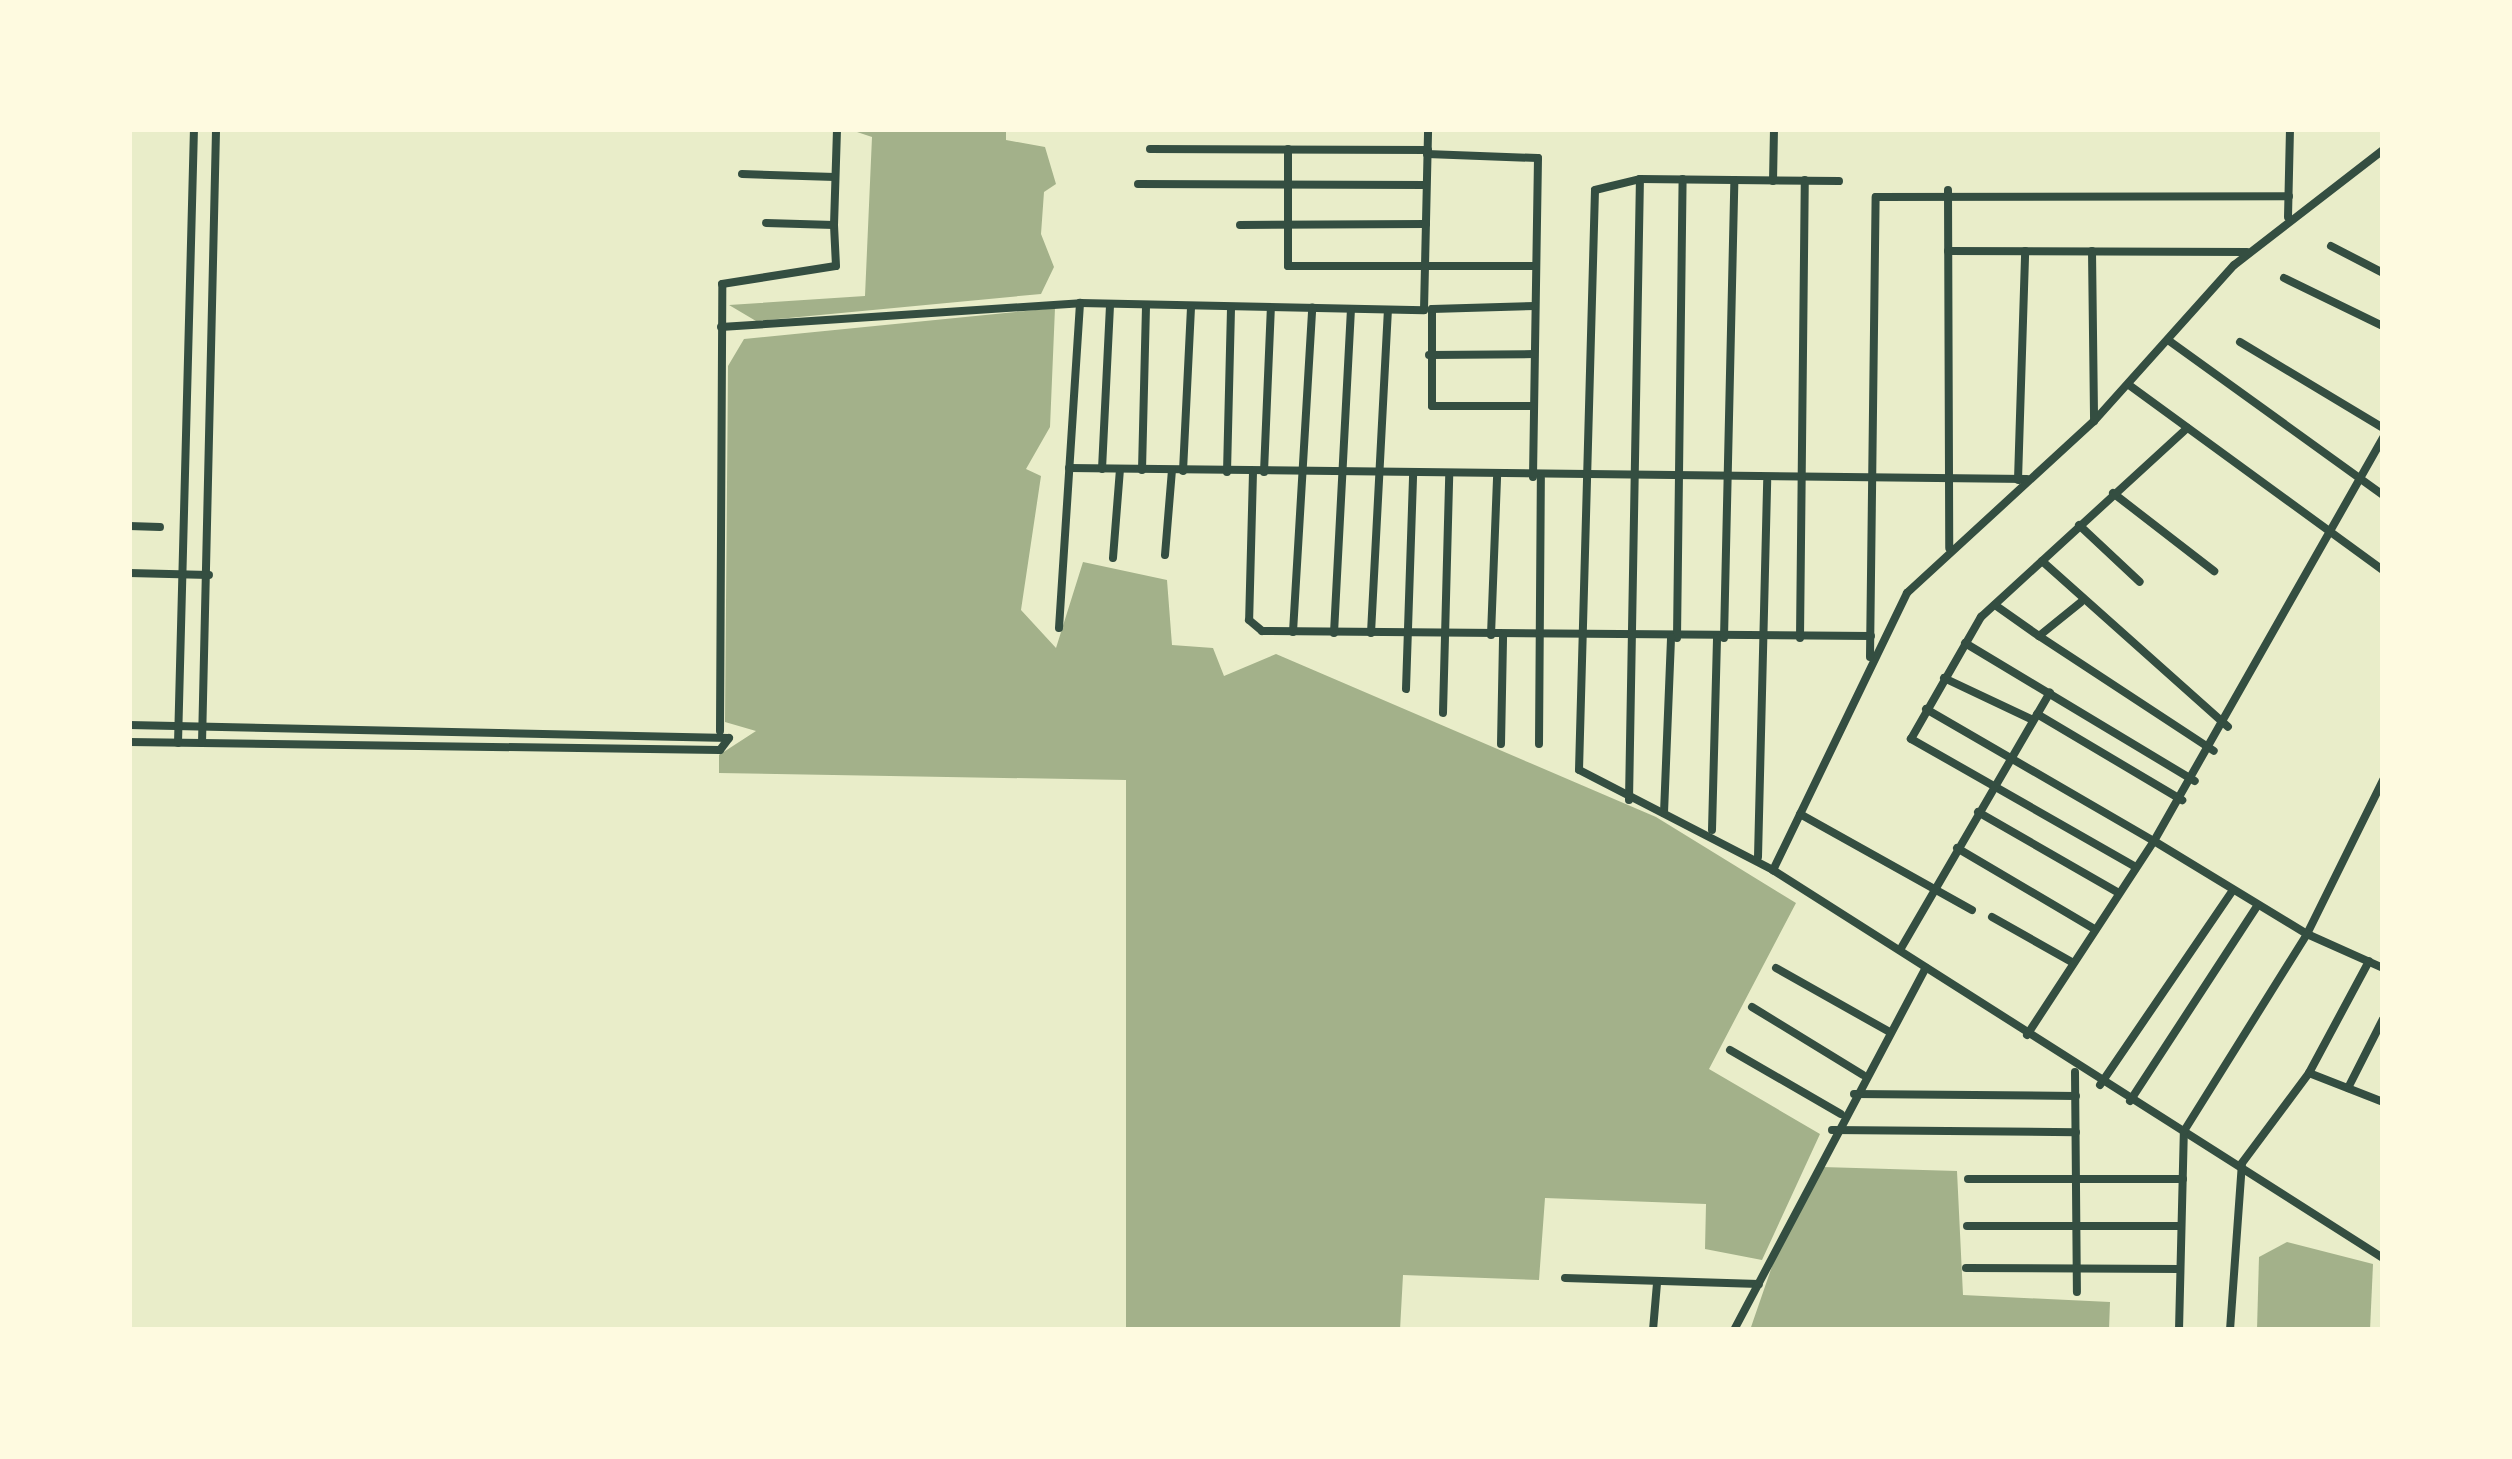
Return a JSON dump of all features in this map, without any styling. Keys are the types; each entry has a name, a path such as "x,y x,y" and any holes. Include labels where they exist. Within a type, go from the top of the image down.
{"street":[{"path":"178,742 194,129"},
{"path":"202,743 216,129"},
{"path":"720,731 721,328 730,275 835,272 837,129"},
{"path":"1428,129 1425,266 1432,406 1532,406"},
{"path":"1773,182 1774,129"},
{"path":"2288,218 2290,129"},
{"path":"1150,149 1537,155 1532,406 1539,744"},
{"path":"1288,149 1288,266 1535,266"},
{"path":"1773,870 1870,659 1949,550 2094,421 2249,252 2383,150"},
{"path":"742,174 835,177"},
{"path":"1629,800 1640,178"},
{"path":"1839,181 1640,178 1595,185 1587,636 1579,770 1629,800 1712,830 1758,857 2075,1071 2242,1163 2383,1258"},
{"path":"1664,813 1681,481 1683,179"},
{"path":"1800,638 1804,180"},
{"path":"1712,830 1730,480 1734,181"},
{"path":"1138,184 1426,185"},
{"path":"1870,659 1877,481 1875,201 1948,190 2289,196"},
{"path":"1948,190 1949,550"},
{"path":"766,223 834,225"},
{"path":"1240,226 1426,224"},
{"path":"193,225 214,226"},
{"path":"2331,246 2383,274"},
{"path":"1948,251 2249,252"},
{"path":"2018,480 2025,251"},
{"path":"2092,251 2094,421"},
{"path":"2284,278 2383,326"},
{"path":"721,328 1080,303 1388,310 1534,306"},
{"path":"1059,628 1080,303"},
{"path":"1102,469 1110,304"},
{"path":"1142,470 1146,304"},
{"path":"1184,471 1191,306"},
{"path":"1227,472 1231,307"},
{"path":"1271,308 1249,620 1293,632 1870,636"},
{"path":"1293,632 1312,308"},
{"path":"1334,633 1351,309"},
{"path":"1371,633 1388,310"},
{"path":"2168,340 2383,495"},
{"path":"2240,342 2383,428"},
{"path":"1429,355 1534,354"},
{"path":"2129,385 2383,570"},
{"path":"2134,866 1912,742 1965,643 1995,604 2188,428"},
{"path":"2027,1035 2093,928 2214,752 2383,437"},
{"path":"1069,468 1681,481 2031,479"},
{"path":"1113,558 1120,469"},
{"path":"1165,555 1172,470"},
{"path":"1406,689 1413,475"},
{"path":"1443,713 1449,476"},
{"path":"1491,635 1497,477"},
{"path":"1758,857 1767,481"},
{"path":"2113,493 2214,571"},
{"path":"2079,525 2140,582"},
{"path":"129,526 160,526"},
{"path":"2042,561 2081,602 2228,727"},
{"path":"129,573 209,575"},
{"path":"2039,635 2081,602"},
{"path":"1995,604 2214,752"},
{"path":"1501,744 1503,635"},
{"path":"1965,643 2194,781"},
{"path":"1944,678 2035,717 2182,800"},
{"path":"1900,950 2050,692"},
{"path":"1926,709 2012,752 2307,934 2383,968"},
{"path":"129,725 720,731 729,738 720,750 129,742"},
{"path":"310,728 310,746"},
{"path":"590,730 590,750"},
{"path":"2179,1330 2184,1131 2307,934 2383,780"},
{"path":"1978,812 2117,892"},
{"path":"1800,814 1972,910"},
{"path":"1957,848 2093,928"},
{"path":"2100,1085 2233,890"},
{"path":"2130,1101 2258,905"},
{"path":"1992,916 2072,962"},
{"path":"2230,1330 2242,1163 2308,1073 2369,962"},
{"path":"1776,968 1888,1031"},
{"path":"1734,1330 1832,1130 1927,968"},
{"path":"1752,1007 1863,1075"},
{"path":"2348,1088 2383,1019"},
{"path":"1730,1049 1841,1114"},
{"path":"2075,1071 2077,1292"},
{"path":"2308,1073 2383,1102"},
{"path":"1852,1094 2076,1096"},
{"path":"1832,1130 2076,1132"},
{"path":"1968,1179 2182,1180"},
{"path":"1967,1226 2181,1226"},
{"path":"1966,1268 2180,1268"},
{"path":"1565,1277 1759,1284"},
{"path":"1653,1330 1657,1283"}],"shaded area":[{"path":"848,129 1006,129 1006,140 1045,147 1056,184 1044,192 1041,234 1054,267 1041,294 756,321 729,305 865,296 872,137"},
{"path":"1055,308 1050,427 1026,469 1041,476 1021,610 1056,648 1083,562 1167,580 1172,645 1213,648 1224,676 1276,654 1656,817 1796,903 1709,1069 1820,1134 1762,1260 1705,1249 1706,1204 1545,1198 1539,1280 1403,1275 1400,1330 1126,1330 1126,780 719,773 719,755 756,731 725,722 728,366 744,339"},
{"path":"1822,1167 1957,1171 1963,1295 2110,1302 2109,1330 1750,1330 1788,1220"},
{"path":"2287,1242 2373,1264 2370,1330 2257,1330 2259,1257"}]}
